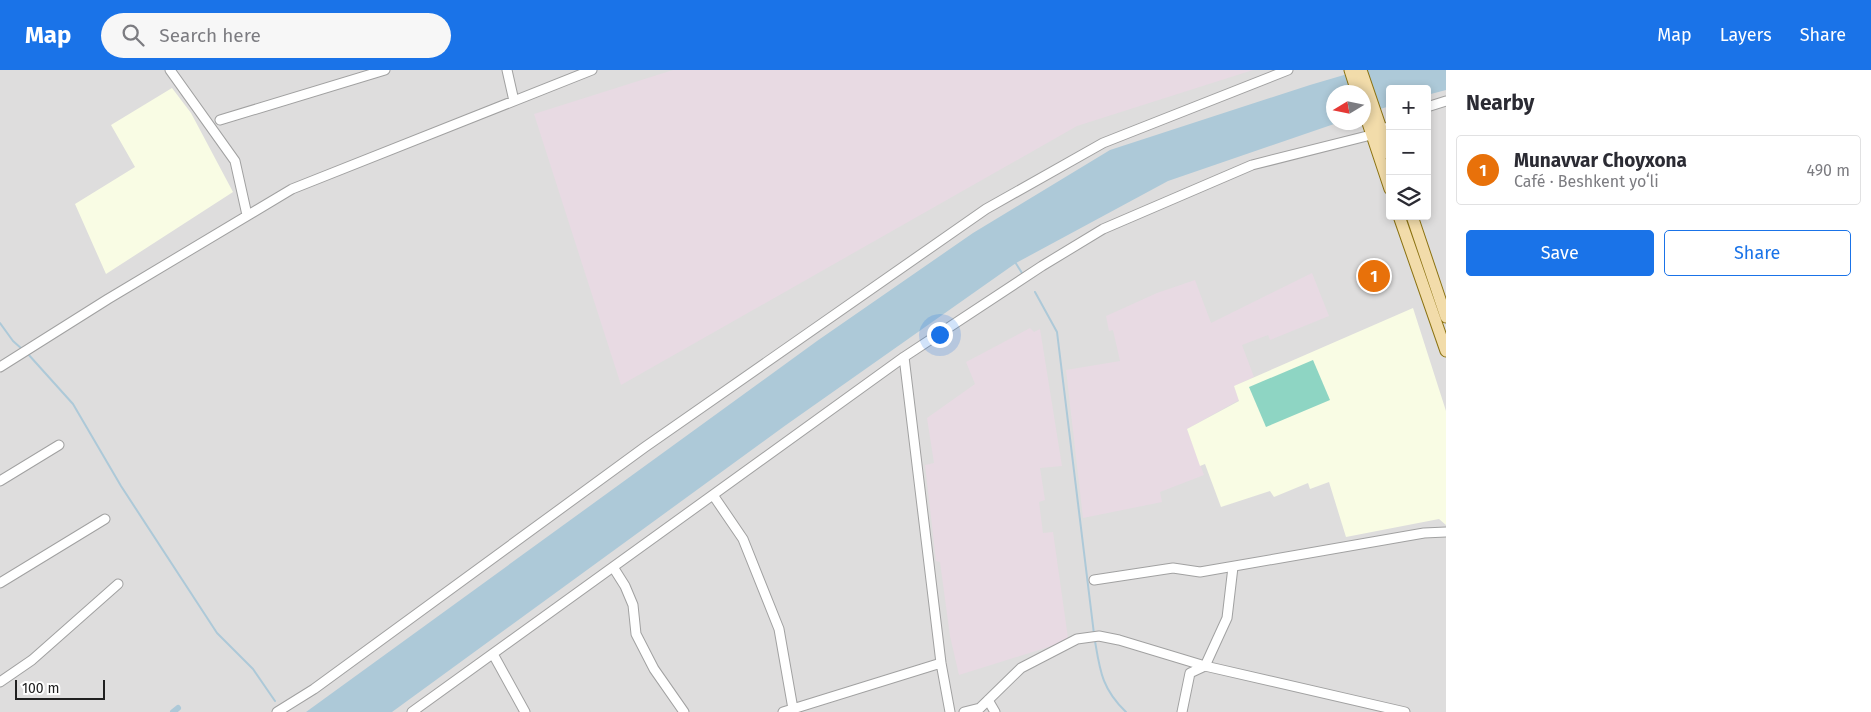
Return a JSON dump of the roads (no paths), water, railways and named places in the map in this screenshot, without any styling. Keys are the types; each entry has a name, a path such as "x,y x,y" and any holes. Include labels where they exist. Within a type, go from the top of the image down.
{"main road":[{"path":"1350,70 1355,85"},
{"path":"1361,70 1377,128 1387,175"},
{"path":"1377,128 1386,147"},
{"path":"1401,220 1416,246 1446,317"},
{"path":"1413,220 1416,246 1446,350"}],"street":[{"path":"170,70 235,161 247,215"},
{"path":"220,120 385,70"},
{"path":"507,70 514,101"},
{"path":"0,367 292,189 592,70"},
{"path":"277,712 314,689 645,447 986,209 1103,143 1288,70"},
{"path":"1431,107 1446,101"},
{"path":"412,712 904,356 1042,266 1103,229 1252,165 1377,128"},
{"path":"904,356 942,663 950,712"},
{"path":"0,481 59,445"},
{"path":"713,495 743,540 779,628 793,709"},
{"path":"0,583 105,519"},
{"path":"1094,580 1173,568 1200,572 1424,533 1446,532"},
{"path":"613,567 626,586 633,605 636,634 654,669 684,712"},
{"path":"1182,712 1190,673 1205,666 1227,618 1233,567"},
{"path":"0,682 32,660 118,584"},
{"path":"964,712 980,708 1021,668 1077,639 1099,636 1119,640 1205,666 1393,711 1405,712"},
{"path":"493,654 525,712"},
{"path":"783,712 942,663"},
{"path":"988,700 995,712"}],"water":[{"path":"1361,70 1446,70 1446,90 1431,94 1431,85 1386,85 1386,107 1371,112 1371,85 1326,85 1326,127 1168,181 1016,263 786,425 392,712 306,712 817,341 973,233 1110,150"}],"waterway":[{"path":"1015,262 1022,273"},
{"path":"1035,292 1057,332 1094,634"},
{"path":"0,323 13,341 22,349"},
{"path":"28,354 73,404 121,486 217,633 253,669 275,701"},
{"path":"1095,641 1103,679 1118,704 1126,712"},
{"path":"173,712 178,708"}],"place":[{"name":"Munavvar Choyxona","path":"1374,276"}]}
